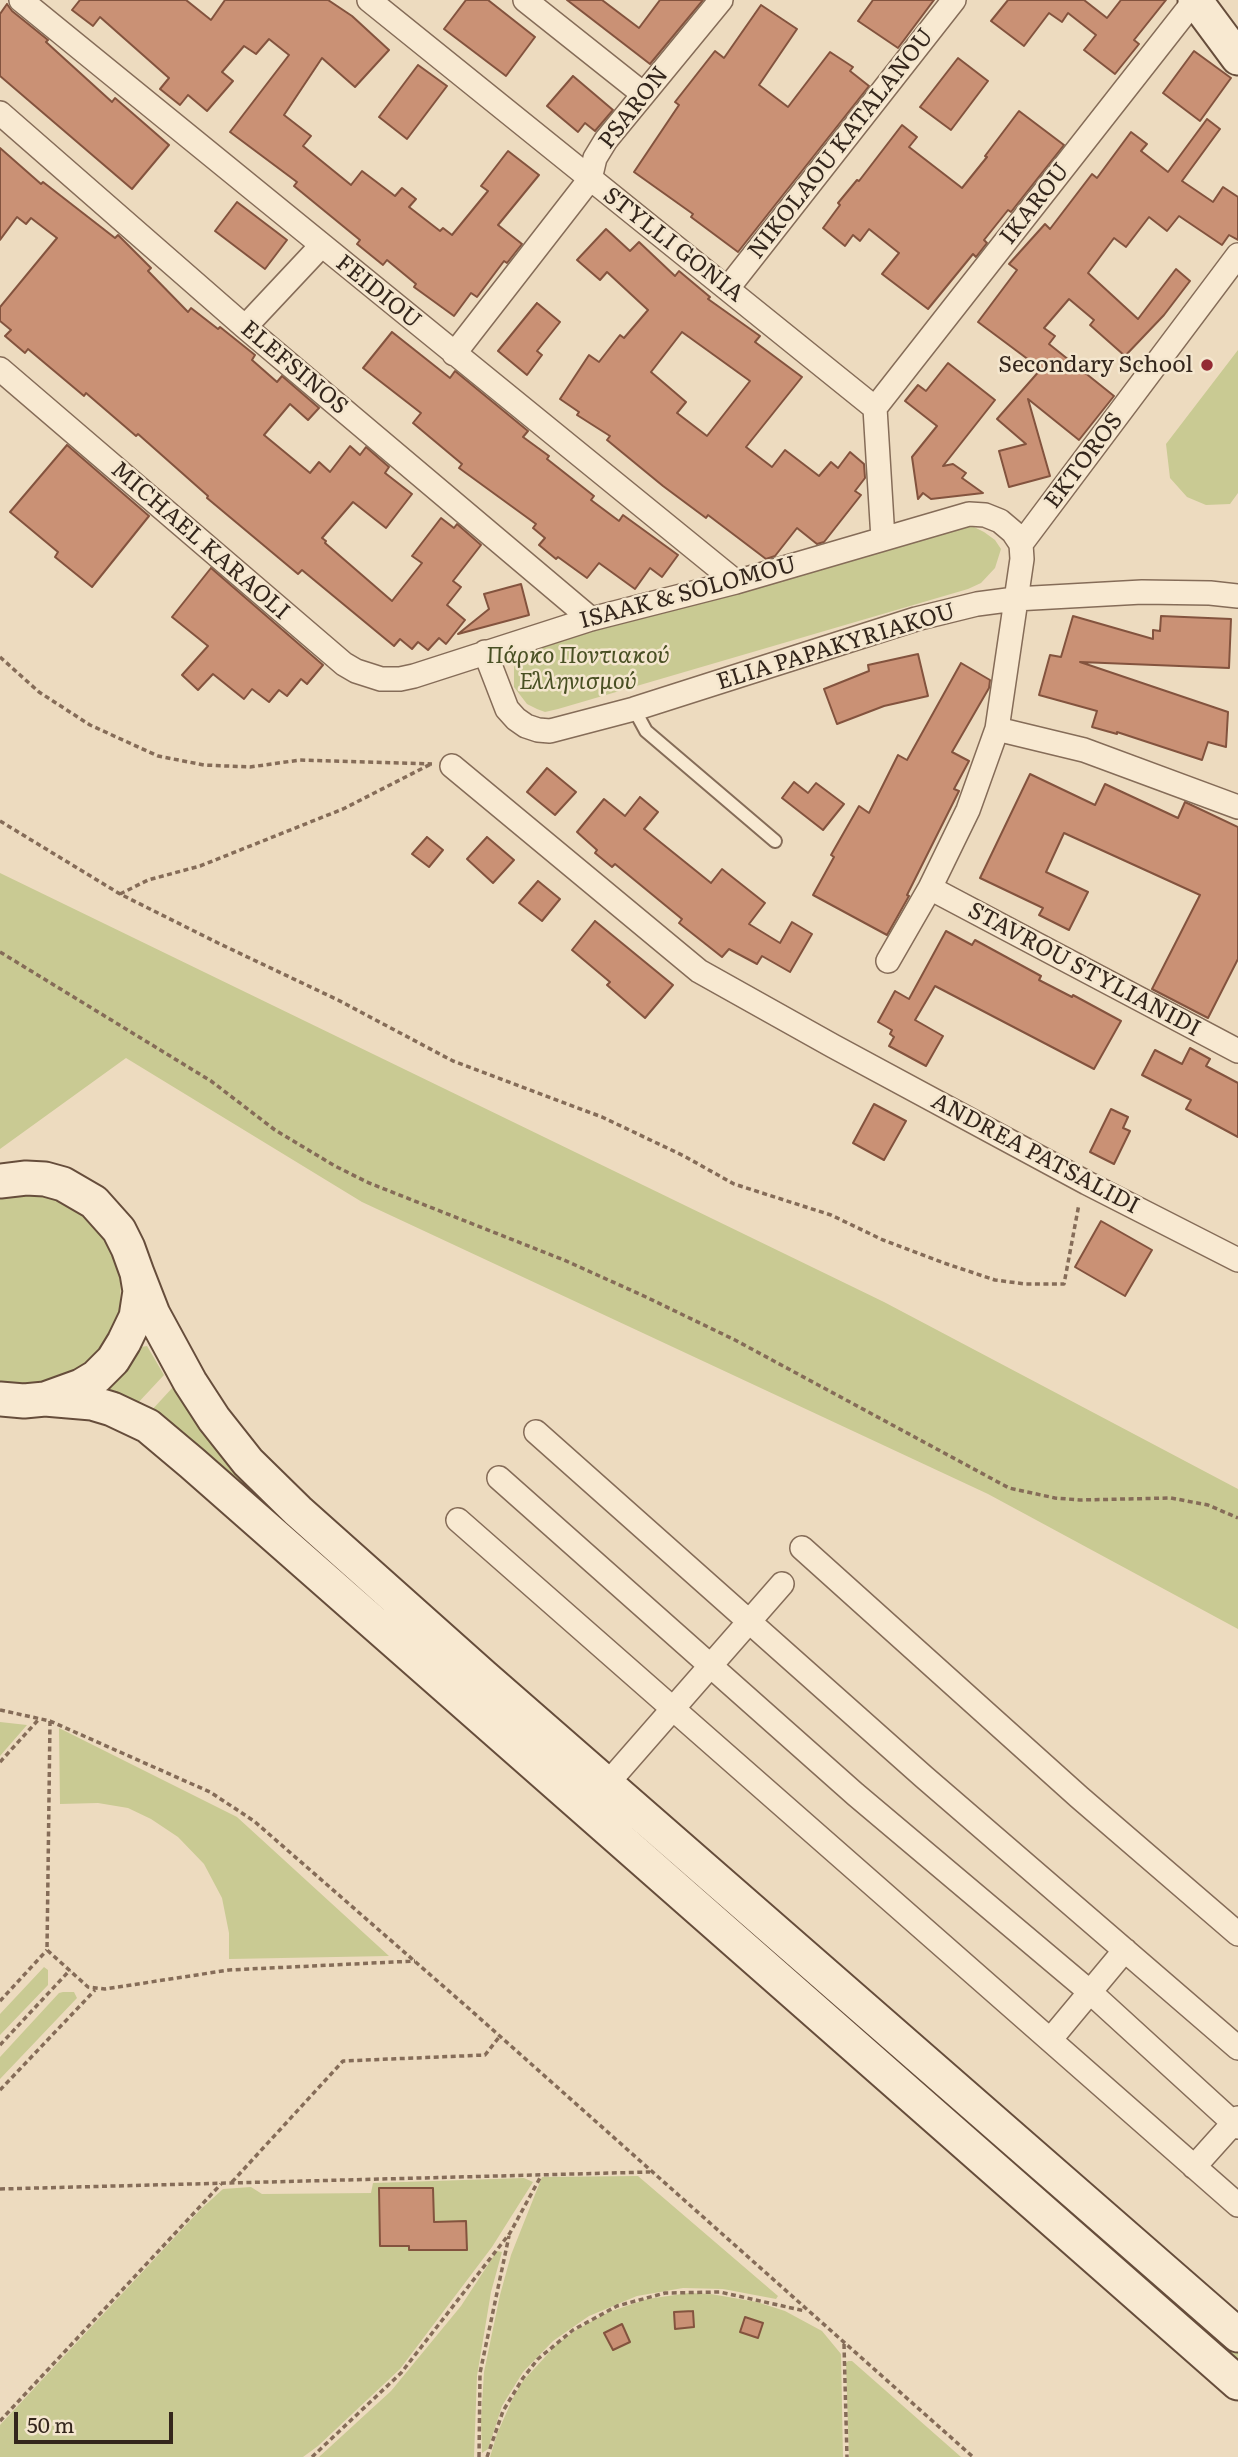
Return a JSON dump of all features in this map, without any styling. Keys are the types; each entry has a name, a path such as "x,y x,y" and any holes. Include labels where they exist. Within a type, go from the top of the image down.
{"street":[{"name":"FEIDIOU","path":"21,0 736,582"},
{"name":"STYLLI GONIA","path":"369,0 876,408"},
{"path":"524,0 642,93"},
{"name":"PSARON","path":"454,354 590,179 595,158 606,140 721,0"},
{"name":"NIKOLAOU KATALANOU","path":"728,288 954,0"},
{"path":"1195,0 1238,58"},
{"name":"IKAROU","path":"876,408 1195,0"},
{"name":"ELEFSINOS","path":"0,113 245,327 591,619"},
{"path":"245,327 321,246"},
{"name":"EKTOROS","path":"1021,544 1238,255"},
{"name":"MICHAEL KARAOLI","path":"0,369 344,664 381,679 400,680 414,676"},
{"path":"876,408 883,539 969,514 985,515 1000,521 1013,531 1021,544 997,729 968,810 930,888 888,961"},
{"name":"ISAAK & SOLOMOU","path":"414,676 591,619 736,582 883,539"},
{"name":"ELIA PAPAKYRIAKOU","path":"485,652 508,709 516,719 538,730 559,730 634,709 916,619 977,604 1014,599 1175,592 1238,596"},
{"path":"997,729 1084,750 1238,807"},
{"name":"ANDREA PATSALIDI","path":"442,765 699,971 1087,1183 1238,1261"},
{"name":"STAVROU STYLIANIDI","path":"930,888 1238,1051"},
{"path":"0,1181 45,1179 63,1184 94,1202 119,1230 153,1314 190,1382 247,1462 298,1511 607,1784 1238,2335"},
{"path":"0,1412 81,1386 96,1377 113,1360 138,1309 140,1290 137,1273"},
{"path":"0,1399 44,1399 92,1404 112,1409 148,1426 1238,2383"},
{"path":"536,1432 935,1786 1238,2048"},
{"path":"499,1478 855,1794 1090,1992 1236,2122 1194,2167"},
{"path":"458,1520 1238,2205"},
{"path":"802,1548 1069,1788 1238,1934"},
{"path":"607,1784 782,1584"},
{"path":"1050,2040 1125,1950"}],"lane":[{"path":"634,709 646,732 775,841"}],"path":[{"path":"0,657 39,692 90,725 158,756 204,765 250,767 300,760 442,765"},
{"path":"120,894 148,880 200,866 343,809 442,765"},
{"path":"0,821 120,894 338,999 453,1061 602,1118 684,1156 734,1184 831,1215 895,1244 995,1280 1025,1284 1064,1284 1081,1195 1087,1183"},
{"path":"0,952 211,1081 275,1130 314,1155 369,1183 564,1260 646,1297 735,1340 1009,1488 1055,1498 1080,1500 1171,1498 1208,1505 1238,1518"},
{"path":"0,1710 50,1721 210,1792 243,1814 415,1961 973,2457"},
{"path":"0,1762 39,1718"},
{"path":"0,2001 47,1950 50,1721"},
{"path":"47,1950 89,1987 96,1989 229,1969 415,1961"},
{"path":"0,2045 70,1970"},
{"path":"0,2090 96,1989"},
{"path":"231,2184 343,2061 485,2055 500,2036"},
{"path":"0,2189 652,2172"},
{"path":"312,2457 401,2373 510,2234 541,2176"},
{"path":"0,2421 221,2184"},
{"path":"479,2457 480,2373 510,2234"},
{"path":"487,2457 503,2412 538,2359 573,2330 617,2306 666,2293 720,2292 807,2312"},
{"path":"844,2342 847,2457"}],"green space":[{"path":"1238,350 1238,493 1230,504 1206,505 1187,497 1170,478 1166,444"},
{"name":"Πάρκο Ποντιακού Ελληνισμού","path":"964,527 974,527 984,532 995,540 1001,549 995,568 981,583 968,589 545,712 527,704 514,687 514,667 527,648"},
{"path":"0,873 884,1302 1238,1489 1238,1629 988,1494 362,1202 126,1058 0,1149"},
{"path":"40,1194 57,1198 85,1214 107,1240 121,1274 120,1309 99,1352 77,1373 36,1385 0,1383 0,1196"},
{"path":"147,1346 164,1375 136,1405 108,1392 109,1387 128,1370 141,1347"},
{"path":"174,1386 1101,2230 1238,2351 1238,2366 150,1412"},
{"path":"0,1722 27,1725 0,1756"},
{"path":"59,1728 237,1817 389,1956 229,1959 229,1933 222,1898 204,1864 178,1837 128,1808 98,1803 60,1804"},
{"path":"44,1967 48,1970 48,1985 0,2035 0,2014"},
{"path":"74,1992 77,1998 0,2079 0,2057 59,1993"},
{"path":"638,2176 778,2296 776,2299 723,2289 683,2288 637,2296 589,2316 553,2341 523,2372 502,2406 488,2449 482,2453 484,2372 500,2295 511,2255 542,2177"},
{"path":"524,2178 533,2182 492,2247 400,2369 303,2457 0,2457 0,2425 201,2209 223,2189 251,2187 262,2194 371,2193 373,2183"},
{"path":"497,2251 502,2252 491,2292 477,2376 474,2457 319,2457 391,2391 461,2306"},
{"path":"689,2293 757,2302 785,2311 822,2331 841,2354 843,2457 490,2457 497,2434 523,2381 556,2345 576,2330 609,2312 647,2299"},
{"path":"848,2361 852,2361 961,2457 849,2457"}],"building":[{"path":"80,0 186,0 211,20 225,0 328,0 352,16 389,50 355,87 322,58 284,115 311,136 303,146 351,185 362,171 395,196 402,188 416,199 409,207 440,231 443,228 452,235 488,191 481,186 508,151 539,175 498,225 522,244 507,263 504,261 477,297 471,293 454,316 414,287 416,284 387,260 383,265 357,244 360,240 294,186 297,182 230,132 289,55 269,39 256,54 244,46 222,72 233,81 207,111 188,95 180,105 160,89 169,78 100,17 93,26 72,10"},
{"path":"466,0 488,0 535,37 506,76 444,29"},
{"path":"567,0 602,0 639,28 660,0 703,0 650,64"},
{"path":"873,0 934,0 898,48 858,21"},
{"path":"1008,0 1084,0 1107,18 1121,0 1166,0 1134,40 1139,44 1115,74 1084,50 1096,35 1068,13 1062,22 1049,13 1024,46 991,21"},
{"path":"7,4 112,102 115,98 169,145 132,189 0,76 0,14"},
{"path":"761,5 797,29 759,85 788,107 830,52 853,67 850,71 869,86 738,252 691,217 693,214 634,172 679,105 675,102 715,51 724,58"},
{"path":"1194,51 1231,78 1200,121 1163,93"},
{"path":"958,58 988,81 951,130 920,107"},
{"path":"418,65 447,86 407,139 379,117"},
{"path":"573,76 613,110 595,131 585,123 578,132 547,106"},
{"path":"1019,111 1064,145 1011,212 1008,210 984,240 987,243 976,257 973,254 928,309 882,274 899,253 869,229 860,241 853,235 845,246 823,228 840,205 838,203 857,180 859,181 902,125 917,137 909,147 962,188"},
{"path":"1207,119 1220,129 1182,181 1213,202 1223,187 1238,197 1238,240 1229,235 1222,245 1179,216 1167,231 1149,217 1126,247 1114,238 1088,273 1138,319 1176,269 1190,281 1164,315 1125,356 1090,325 1094,320 1069,299 1044,328 1055,336 1049,344 1114,396 1079,440 1028,399 1050,476 1009,487 999,451 1026,444 997,419 1041,369 978,322 1017,270 1009,264 1045,224 1050,229 1092,174 1097,178 1131,132 1147,144 1141,151 1168,172"},
{"path":"0,148 41,184 43,182 115,238 118,235 151,268 148,271 188,312 191,308 218,329 220,327 255,355 252,360 277,382 282,376 319,408 308,420 290,404 264,435 310,473 319,462 330,472 350,446 360,455 366,447 389,467 385,473 412,494 386,528 353,502 322,538 392,601 422,563 412,556 441,518 454,528 457,524 481,545 453,581 461,587 447,605 465,620 446,644 439,638 428,650 418,642 412,649 400,639 394,646 302,570 298,574 207,498 208,496 138,434 136,436 86,393 84,396 28,349 25,353 5,336 11,330 0,321 0,307 57,238 31,218 26,224 17,217 0,240"},
{"path":"237,202 287,240 265,269 215,231"},
{"path":"606,229 630,251 639,242 675,276 679,271 710,297 708,299 760,336 755,342 802,377 746,447 772,467 785,450 819,476 831,462 838,468 850,452 864,464 865,478 855,491 861,495 824,542 817,544 797,528 775,556 766,559 708,515 706,518 663,486 607,440 610,436 577,415 579,412 560,399 589,355 599,362 620,335 624,338 648,310 607,272 600,280 577,260","holes":["682,332 750,381 707,436 677,413 686,402 651,372"]},
{"path":"537,303 560,322 537,351 542,355 527,375 498,351"},
{"path":"392,332 450,378 455,371 528,431 523,437 594,496 591,500 619,521 623,515 678,555 662,577 650,568 635,589 599,563 587,578 539,545 545,538 533,528 536,524 459,468 462,464 413,423 421,413 363,368"},
{"path":"948,363 995,400 943,466 953,464 966,473 962,478 983,493 931,499 923,493 918,499 912,457 937,426 905,401 918,385 926,391"},
{"path":"67,445 149,516 92,587 55,557 58,552 10,512"},
{"path":"211,568 323,665 307,684 301,679 287,696 279,690 269,702 252,689 244,699 213,674 198,690 182,675 208,646 172,617"},
{"path":"521,584 529,615 458,634 489,609 484,594"},
{"path":"1073,616 1153,639 1153,630 1160,631 1161,616 1231,619 1229,668 1080,662 1228,712 1226,747 1208,742 1202,760 1117,732 1092,727 1097,711 1039,695 1050,655 1061,657"},
{"path":"918,654 928,696 884,706 837,724 824,689 869,671 868,665"},
{"path":"961,663 990,680 989,688 952,752 969,761 954,789 959,791 907,895 909,896 887,935 813,895 834,857 831,855 859,806 869,813 898,755 907,760"},
{"path":"547,768 576,792 555,815 527,792"},
{"path":"1030,774 1095,805 1105,784 1178,818 1185,802 1238,827 1238,959 1208,1018 1152,989 1200,895 1064,833 1046,872 1088,892 1069,930 1039,915 1043,908 980,878"},
{"path":"794,782 808,793 816,783 844,804 823,830 782,798"},
{"path":"640,797 658,812 644,829 711,883 722,869 765,903 749,924 780,943 792,922 812,934 790,972 762,956 757,964 729,949 722,957 679,923 682,919 615,864 612,867 595,853 597,850 577,832 604,799 625,816"},
{"path":"427,837 443,850 429,867 412,854"},
{"path":"487,837 514,860 493,883 467,859"},
{"path":"538,881 560,899 542,921 519,903"},
{"path":"595,921 673,985 645,1018 607,985 610,982 572,950"},
{"path":"946,931 972,945 975,940 1041,976 1039,980 1121,1021 1094,1069 935,986 915,1020 943,1036 926,1066 889,1046 894,1037 890,1034 892,1030 878,1022 895,991 909,999"},
{"path":"1190,1048 1210,1059 1206,1066 1238,1083 1238,1137 1186,1109 1191,1100 1142,1075 1155,1050 1182,1064"},
{"path":"874,1104 906,1121 884,1160 853,1143"},
{"path":"1111,1109 1128,1117 1123,1128 1130,1131 1114,1164 1090,1152"},
{"path":"1101,1221 1152,1250 1125,1296 1075,1267"},
{"path":"379,2188 433,2188 434,2222 466,2221 467,2250 409,2250 409,2246 380,2246"},
{"path":"693,2311 694,2327 675,2329 674,2312"},
{"path":"745,2317 763,2323 758,2338 740,2332"},
{"path":"622,2324 630,2342 613,2350 604,2333"}],"place":[{"name":"Secondary School","path":"1207,365"}]}
